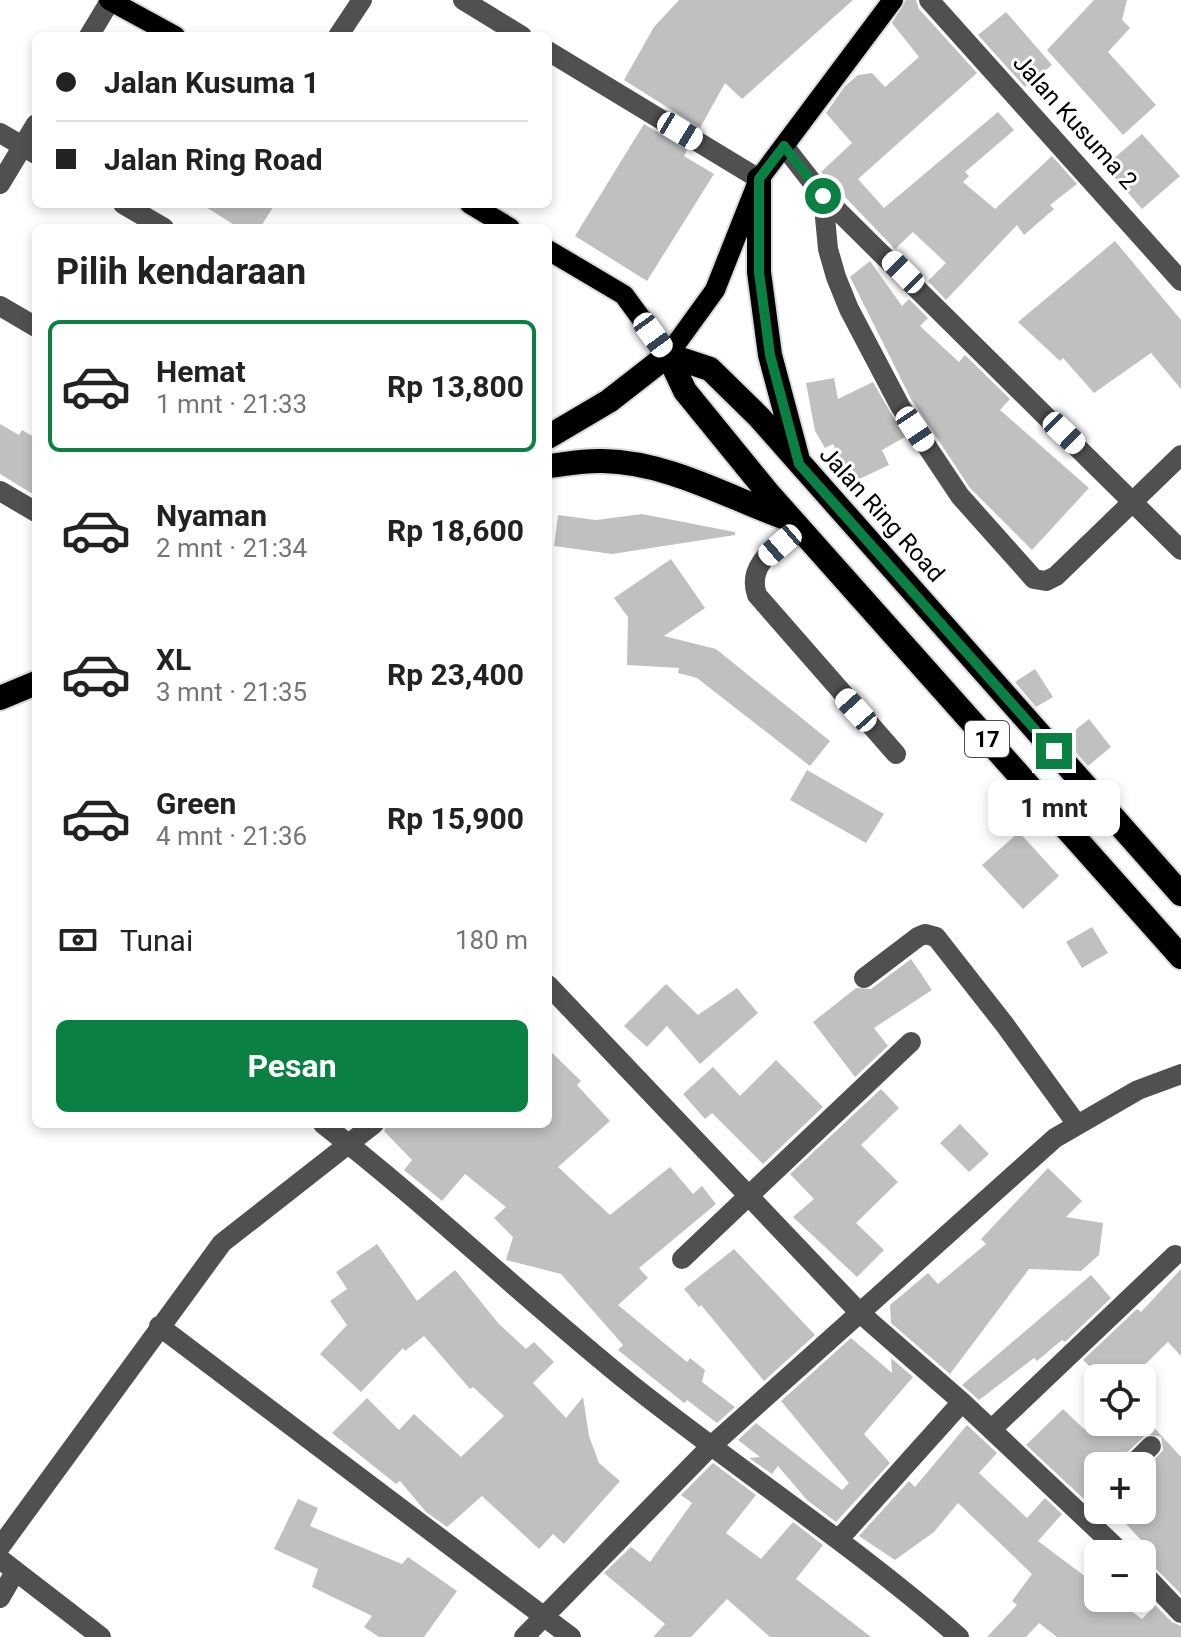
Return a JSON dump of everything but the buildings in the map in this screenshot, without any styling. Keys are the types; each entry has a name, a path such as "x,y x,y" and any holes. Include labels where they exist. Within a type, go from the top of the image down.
{"highway":[{"path":"759,179 759,272 770,355 799,464"},
{"path":"552,435 609,401 668,355"},
{"name":"Jalan Ring Road","path":"668,355 710,369 759,417 1181,894"},
{"name":"17","path":"668,355 685,391 797,524 1181,957"},
{"name":"17","path":"552,466 603,461 641,465 797,524"}],"main road":[{"path":"109,0 168,32"},
{"path":"552,252 624,295 668,355 715,290 759,179 893,0"},
{"path":"477,208 503,224"}],"street":[{"path":"91,32 109,0"},
{"path":"341,32 362,0"},
{"path":"463,0 515,32"},
{"name":"Jalan Kusuma 2","path":"929,0 1181,281"},
{"path":"552,53 759,179"},
{"path":"0,133 29,150 0,184"},
{"path":"784,146 823,196 1181,550"},
{"path":"823,196 828,249 836,277 849,309 900,406 960,496 1034,579 1046,581 1056,576 1132,499 1181,455"},
{"path":"130,208 157,224"},
{"path":"0,306 32,325"},
{"path":"0,491 32,510"},
{"path":"797,524 759,563 754,573 757,595 896,754"},
{"path":"864,978 918,937 925,934 936,937 1076,1123"},
{"path":"552,989 860,1313 992,1429 1108,1540"},
{"path":"682,1259 911,1042"},
{"path":"524,1637 710,1447 798,1364 860,1313 940,1239 1076,1123 1138,1090 1181,1074"},
{"path":"328,1128 576,1340 710,1447 839,1539 959,1637"},
{"path":"0,1547 222,1243 369,1128"},
{"path":"992,1429 1175,1255"},
{"path":"159,1326 571,1637"},
{"path":"839,1539 962,1402"},
{"path":"1145,1452 1151,1446"},
{"path":"0,1598 8,1565 101,1637"},
{"path":"1156,1587 1181,1613"}],"route":[{"path":"823,196 784,146 759,179 759,272 770,355 799,464 1054,751"}]}
